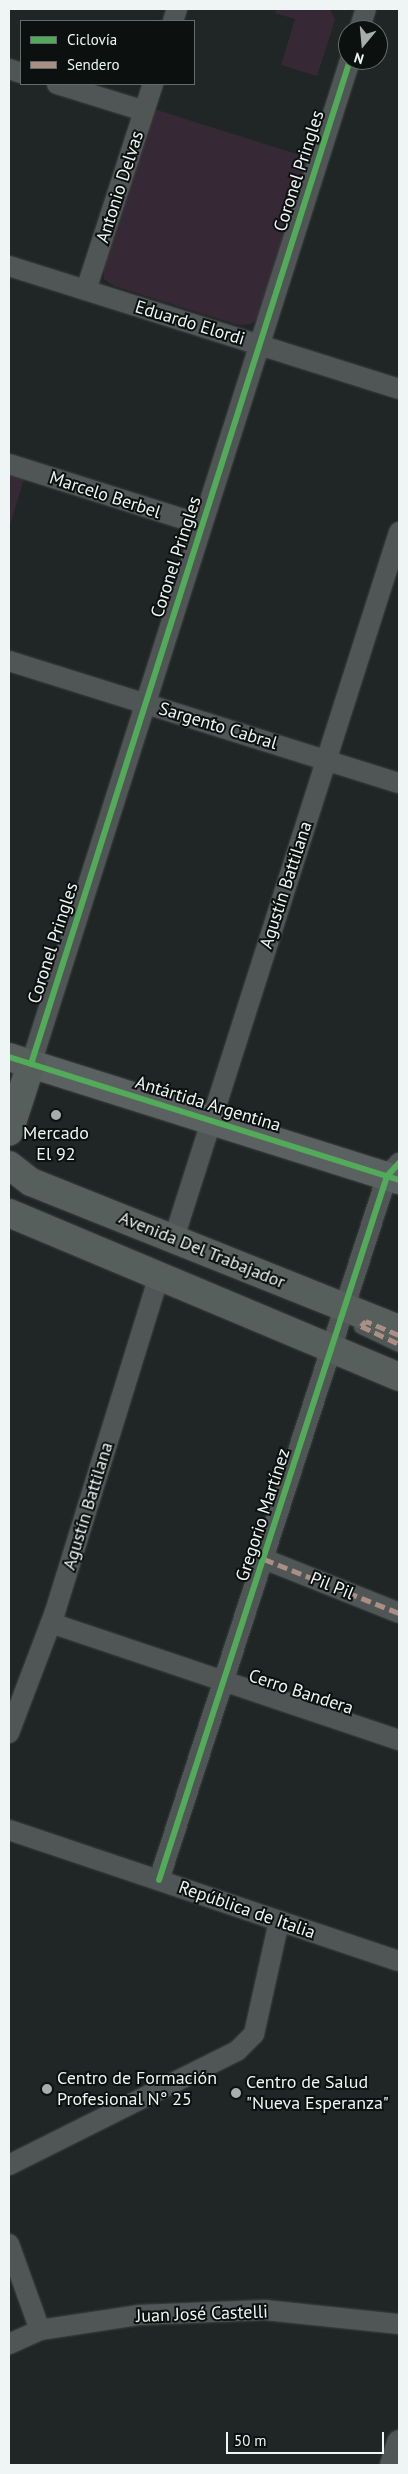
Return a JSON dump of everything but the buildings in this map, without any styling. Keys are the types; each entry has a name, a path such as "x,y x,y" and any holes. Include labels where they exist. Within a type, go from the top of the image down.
{"main road":[{"name":"Antártida Argentina","path":"20,1060 211,1120 395,1173"},
{"name":"Coronel Pringles","path":"9,1132 20,1060"},
{"name":"Avenida Del Trabajador","path":"9,1165 31,1182 399,1329"},
{"path":"9,1214 399,1377"}],"street":[{"name":"Coronel Pringles","path":"20,1060 145,704 347,70"},
{"path":"60,85 144,111"},
{"name":"Antonio Delvas","path":"86,290 153,85"},
{"name":"Eduardo Elordi","path":"9,266 399,389"},
{"name":"Marcelo Berbel","path":"9,464 202,525"},
{"name":"Agustín Battilana","path":"174,1238 399,532"},
{"name":"Sargento Cabral","path":"9,661 399,783"},
{"name":"Gregorio Martínez","path":"160,1880 347,1307 395,1173"},
{"name":"Agustín Battilana","path":"9,1733 51,1623 159,1276"},
{"path":"399,1335 366,1321 361,1326 399,1344"},
{"name":"Pil Pil","path":"264,1559 399,1613"},
{"name":"Cerro Bandera","path":"51,1623 224,1683 399,1740"},
{"name":"República de Italia","path":"9,1830 399,1961"},
{"path":"9,2165 237,2051 254,2034 279,1920"},
{"path":"9,2244 40,2330"},
{"name":"Juan José Castelli","path":"9,2344 40,2330 138,2315 265,2310 399,2324"}],"shaded area":[{"path":"276,9 330,9 335,20 317,76 281,65 295,19 275,13"},
{"path":"154,109 309,158 257,319 251,324 238,325 114,286 104,279 104,267"},
{"path":"9,475 24,479 9,528"}],"marked path":[{"path":"399,1335 366,1321 361,1326 399,1344"},
{"path":"264,1559 399,1613"}],"cycle path":[{"path":"31,1064 347,70"},
{"path":"9,1057 399,1180"},
{"path":"159,1880 387,1176 399,1163"}],"place":[{"name":"Mercado El 92","path":"56,1115"},
{"name":"Centro de Formación Profesional N° 25","path":"47,2089"},
{"name":"Centro de Salud \"Nueva Esperanza\"","path":"236,2093"}]}
